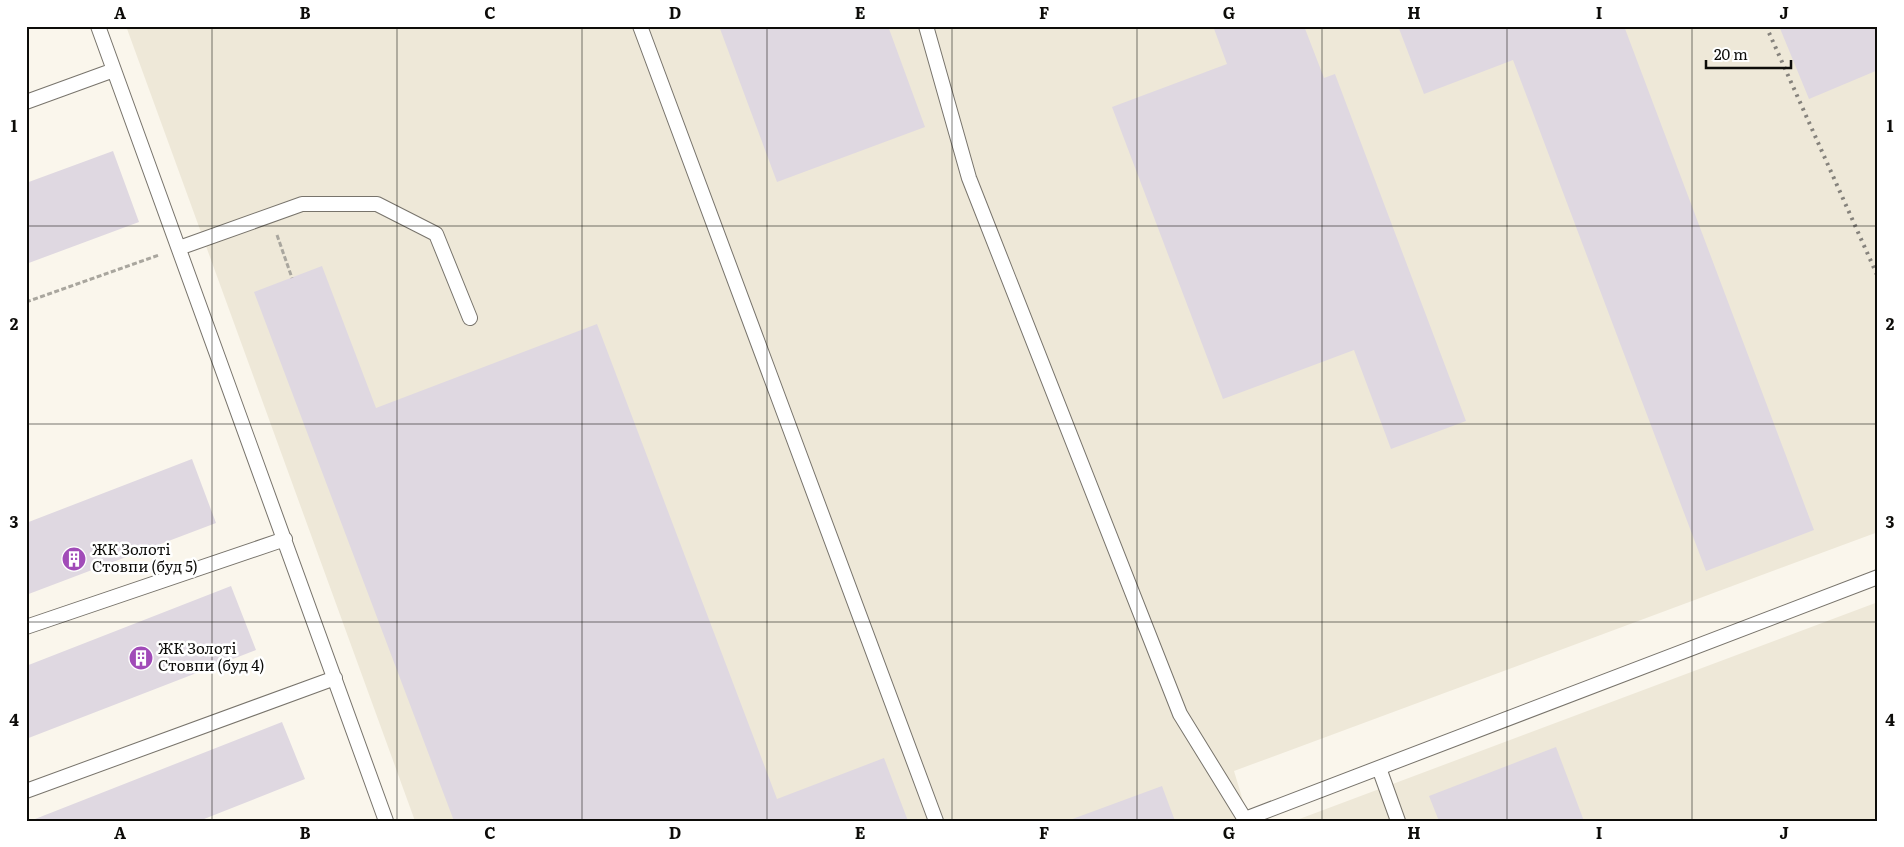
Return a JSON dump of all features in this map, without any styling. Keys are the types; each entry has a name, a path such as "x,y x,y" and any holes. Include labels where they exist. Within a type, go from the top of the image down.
{"lane":[{"path":"98,26 386,821"},
{"path":"640,26 936,821"},
{"path":"926,26 969,178 1180,714 1245,820 1878,577"},
{"path":"26,102 114,70"},
{"path":"179,248 302,204 377,204 436,234 470,318"},
{"path":"26,628 285,539"},
{"path":"26,791 335,678"},
{"path":"1379,768 1398,821"}],"path":[{"path":"270,215 292,278"},
{"path":"26,302 179,248"}],"shaded area":[{"path":"126,26 1878,26 1878,532 1234,771 1249,821 415,821"},
{"path":"1878,602 1878,821 1294,821"}],"building":[{"path":"719,26 888,26 925,127 777,182"},
{"path":"1213,26 1304,26 1324,78 1335,74 1466,421 1391,449 1354,350 1223,399 1112,107 1227,64"},
{"path":"1398,26 1624,26 1814,530 1706,571 1513,60 1424,94"},
{"path":"1779,26 1878,26 1878,70 1809,99"},
{"path":"113,151 139,222 26,264 26,183"},
{"path":"322,266 376,408 597,324 777,799 884,758 908,821 454,821 254,292"},
{"name":"ЖК Золоті Стовпи (буд 5)","path":"192,459 216,523 26,595 26,523"},
{"name":"ЖК Золоті Стовпи (буд 4)","path":"231,586 256,650 26,739 26,666"},
{"path":"282,722 305,779 199,821 30,821"},
{"path":"1556,747 1584,821 1439,821 1429,796"},
{"path":"1162,786 1175,821 1067,821"}],"railway":[{"path":"1766,26 1878,277"}],"place":[{"name":"ЖК Золоті Стовпи (буд 5)","path":"74,559"},
{"name":"ЖК Золоті Стовпи (буд 4)","path":"141,658"}]}
